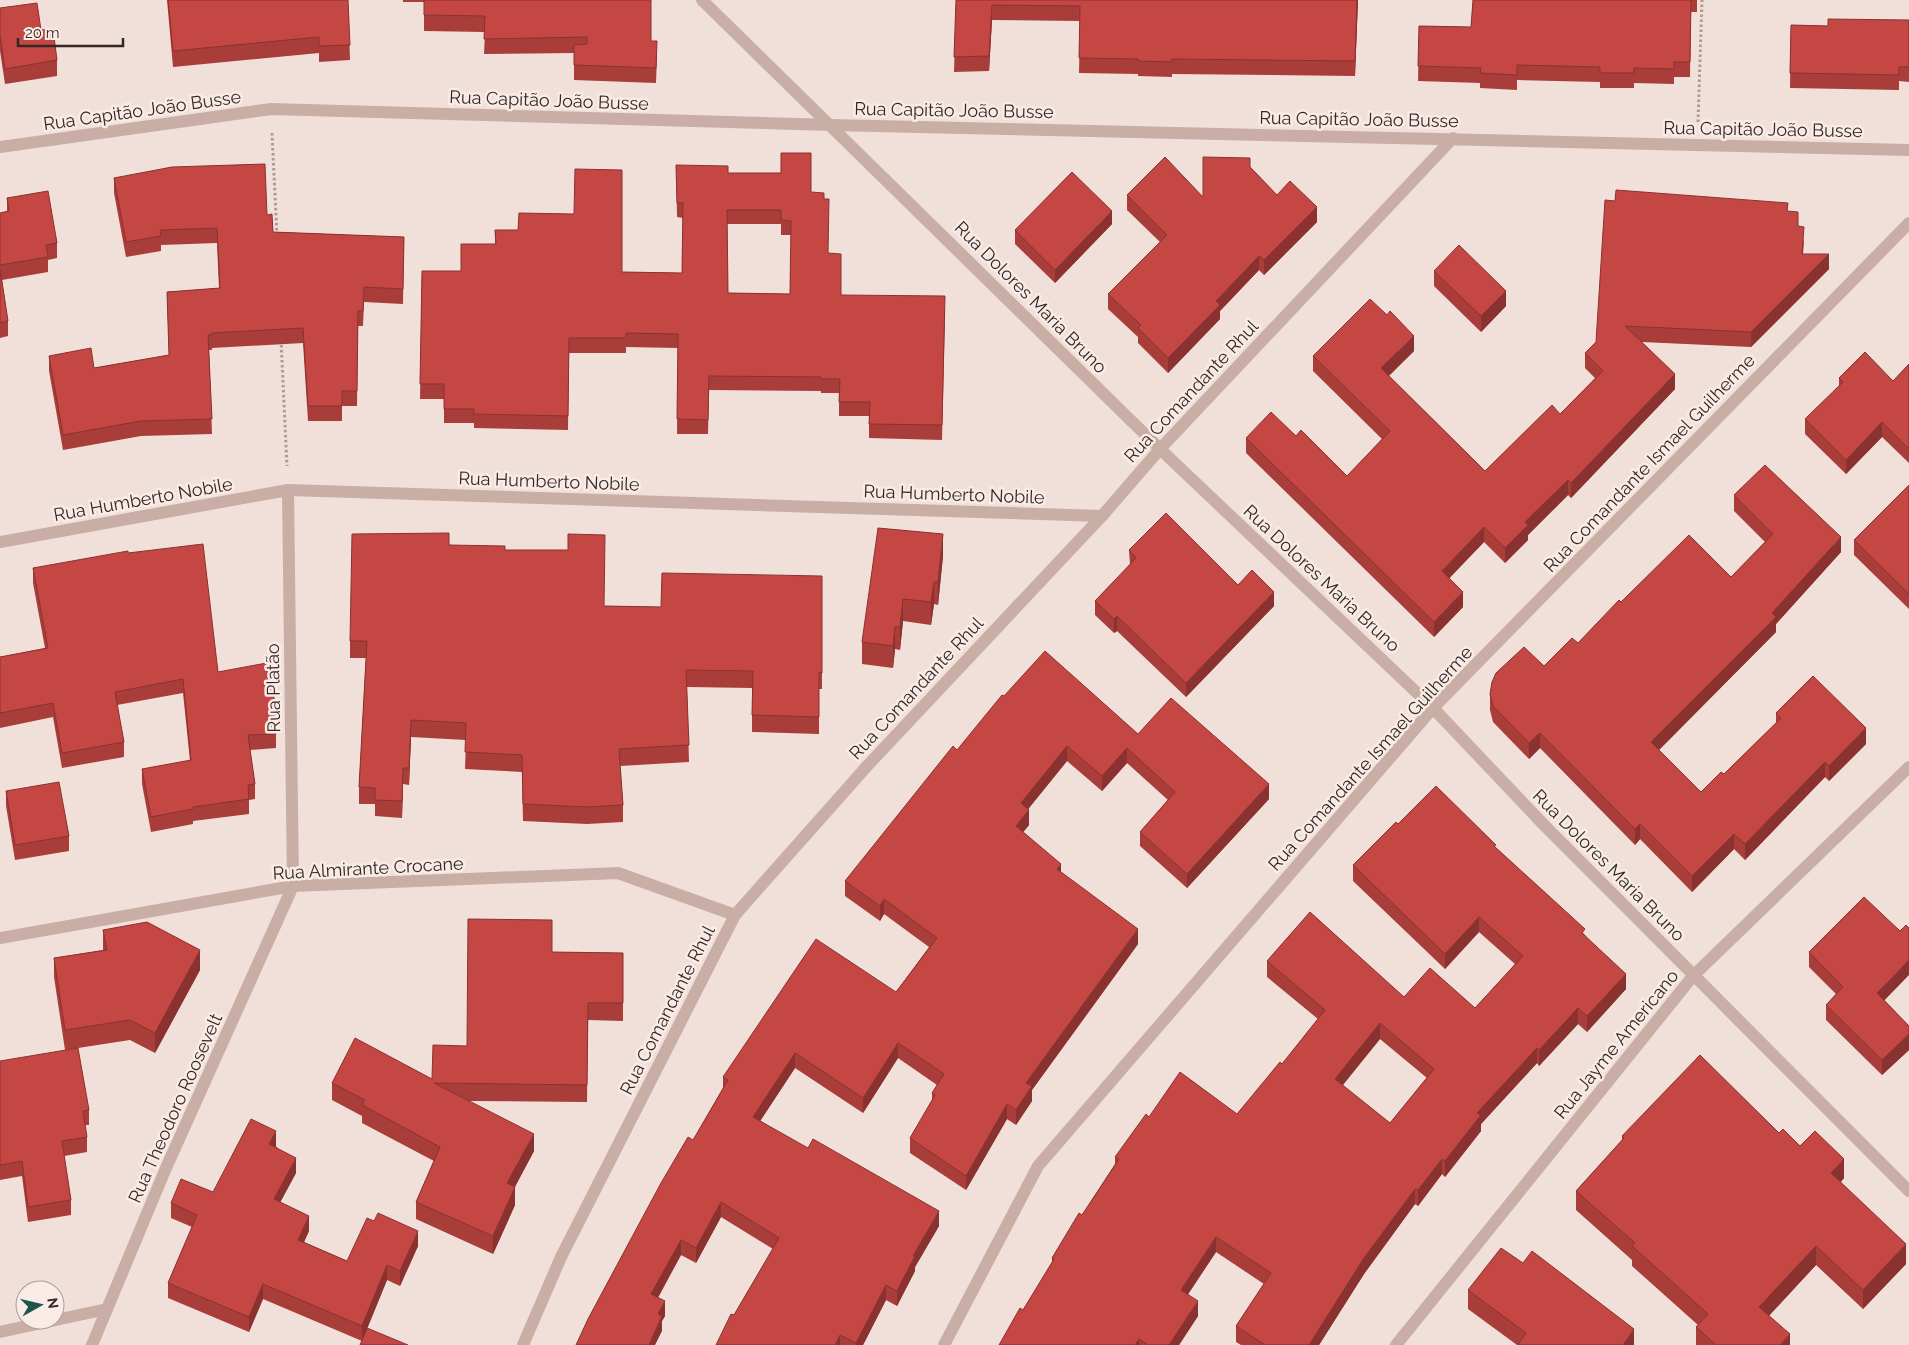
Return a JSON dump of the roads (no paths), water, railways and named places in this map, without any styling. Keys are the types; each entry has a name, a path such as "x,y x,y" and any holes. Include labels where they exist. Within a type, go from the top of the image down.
{"street":[{"name":"Rua Dolores Maria Bruno","path":"702,0 832,125 1160,449 1433,708 1544,825 1909,1191"},
{"name":"Rua Capitão João Busse","path":"0,147 271,109 832,125 1909,150"},
{"name":"Rua Comandante Rhul","path":"523,1345 561,1257 735,915 868,765 1102,516 1160,449 1453,138"},
{"name":"Rua Comandante Ismael Guilherme","path":"944,1345 1038,1166 1433,708 1909,224"},
{"name":"Rua Humberto Nobile","path":"0,542 288,490 1102,516"},
{"name":"Rua Platão","path":"288,490 293,886"},
{"name":"Rua Jayme Americano","path":"1396,1345 1694,976 1909,767"},
{"name":"Rua Almirante Crocane","path":"0,938 293,886 618,873 735,915"},
{"name":"Rua Theodoro Roosevelt","path":"92,1345 166,1168 293,886"},
{"path":"0,1332 107,1309"}]}
